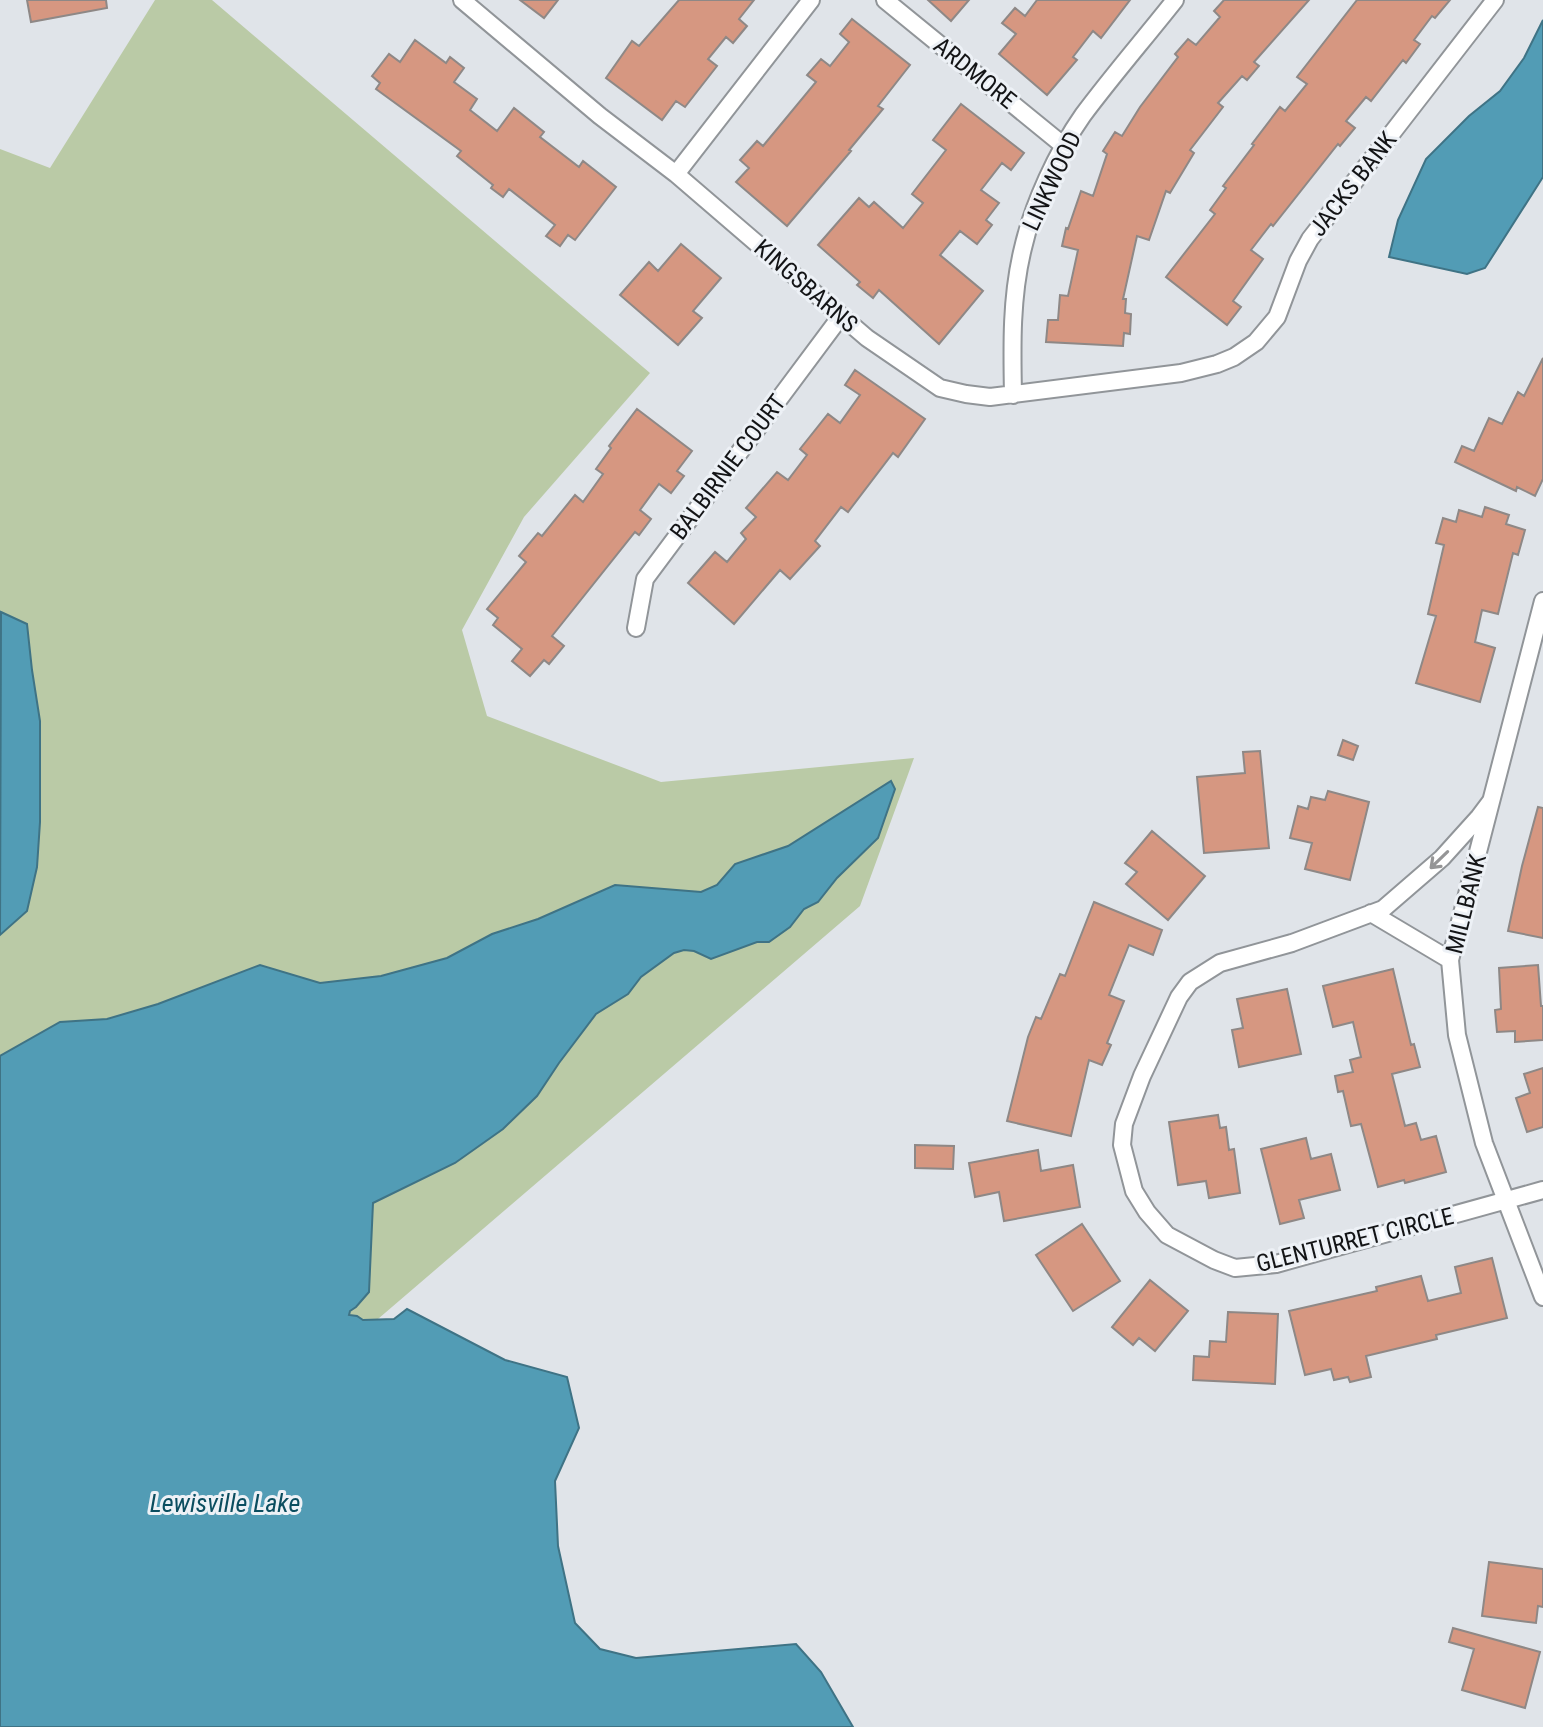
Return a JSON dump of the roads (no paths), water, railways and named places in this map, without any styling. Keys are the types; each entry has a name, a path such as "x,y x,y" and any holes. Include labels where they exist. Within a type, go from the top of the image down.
{"street":[{"name":"KINGSBARNS","path":"462,0 600,116 676,174 867,338 940,388 977,396 1013,395 1181,373 1217,364"},
{"path":"676,174 811,0"},
{"name":"ARDMORE","path":"885,0 1064,146"},
{"name":"LINKWOOD","path":"1013,395 1013,309 1022,249 1039,198 1083,115 1175,0"},
{"name":"JACKS BANK","path":"1217,364 1249,348 1271,326 1310,239 1495,0"},
{"name":"BALBIRNIE COURT","path":"636,628 645,579 841,316"},
{"name":"MILLBANK","path":"1543,601 1540,630 1450,960 1457,1035 1484,1143 1543,1297"},
{"name":"GLENTURRET CIRCLE","path":"1491,801 1442,858 1383,909 1292,943 1220,963 1190,982 1179,997 1142,1076 1124,1124 1122,1145 1134,1191 1167,1235 1235,1268 1276,1264 1543,1190"},
{"path":"1371,913 1450,960"}],"water":[{"path":"1543,20 1543,177 1485,268 1467,274 1389,257 1398,220 1426,159 1469,116 1500,91 1524,58"},
{"path":"1,612 27,624 40,721 40,822 37,867 27,911 0,935"},
{"name":"Lewisville Lake","path":"891,781 895,789 878,838 837,878 818,902 804,909 790,927 769,942 757,942 711,959 694,951 674,953 641,977 628,994 596,1014 537,1096 503,1129 455,1163 373,1203 369,1292 349,1315 363,1320 394,1319 407,1309 505,1360 567,1377 579,1428 555,1481 558,1546 575,1623 600,1649 636,1658 796,1644 821,1672 853,1727 0,1727 0,1056 60,1022 107,1019 158,1004 260,965 320,983 381,976 447,958 492,934 538,919 615,885 701,892 717,885 735,864 788,846"}]}
